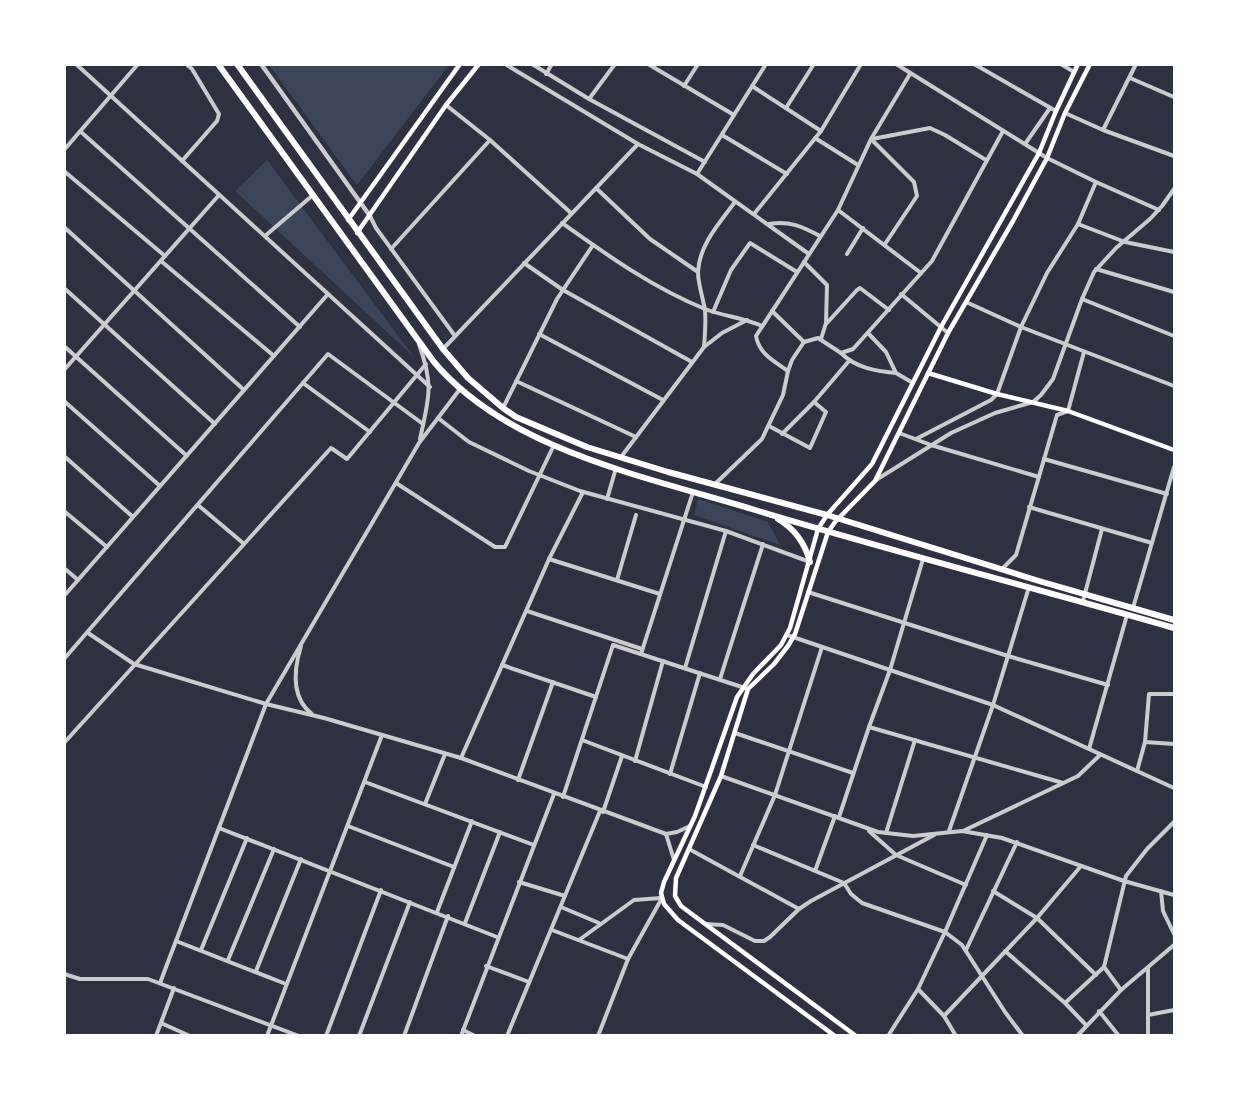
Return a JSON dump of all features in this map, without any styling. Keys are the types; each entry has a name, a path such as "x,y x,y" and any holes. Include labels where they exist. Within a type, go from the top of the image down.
{"highway":[{"path":"218,64 442,371 460,389 505,422 554,445 616,467 828,532 1029,586 1133,608 1174,620"},
{"path":"237,64 443,349 472,382 503,408 554,434 587,447 827,515 1002,570 1174,628"},
{"path":"767,513 794,532 804,546 810,562"}],"main road":[{"path":"348,220 460,64"},
{"path":"357,233 446,105 479,64"},
{"path":"835,1035 669,913 662,898 664,882 691,826 734,704 746,688 774,664 788,646 818,529 827,515 872,464 941,327 1039,153 1078,64"},
{"path":"789,637 800,624 828,532 875,481 948,333 1047,158 1065,113 1090,64"},
{"path":"928,373 997,394 1068,411 1174,450"},
{"path":"746,688 721,776 676,878 675,896 681,906 856,1035"},
{"path":"662,898 675,896"}],"street":[{"path":"76,64 430,387"},
{"path":"64,150 138,64"},
{"path":"182,161 217,121 219,114 192,69 186,64"},
{"path":"261,64 455,336"},
{"path":"505,64 639,144 697,174 809,254"},
{"path":"532,64 589,99 705,162"},
{"path":"546,74 552,64"},
{"path":"589,99 615,64"},
{"path":"648,64 734,115"},
{"path":"684,86 698,64"},
{"path":"697,174 766,64"},
{"path":"786,108 814,64"},
{"path":"754,213 821,131 861,64"},
{"path":"974,64 1056,111"},
{"path":"1060,64 1074,72"},
{"path":"1104,130 1136,64"},
{"path":"899,65 1047,158 1159,210"},
{"path":"788,371 762,352 756,336 838,210 871,139 910,74"},
{"path":"1130,78 1174,97"},
{"path":"752,86 821,131"},
{"path":"446,105 490,140 571,213"},
{"path":"1025,144 1050,108"},
{"path":"1065,113 1174,156"},
{"path":"871,139 930,128 986,160"},
{"path":"841,353 853,349 932,261 1003,131"},
{"path":"81,132 300,327"},
{"path":"722,135 787,174"},
{"path":"815,138 858,165"},
{"path":"871,139 914,182 916,196 885,244"},
{"path":"391,249 490,140"},
{"path":"443,349 639,144"},
{"path":"64,171 165,256"},
{"path":"916,439 991,400 997,394 1022,327 1047,273 1078,224 1096,182"},
{"path":"596,188 650,239 698,272"},
{"path":"875,481 931,445 982,419 1033,402 1047,389 1096,269 1159,210 1174,189"},
{"path":"64,370 219,195"},
{"path":"265,236 313,195"},
{"path":"704,347 705,309 698,272 703,251 712,233 735,202"},
{"path":"838,210 921,273"},
{"path":"769,224 782,221 793,223 820,236"},
{"path":"562,223 649,281 705,309 762,326"},
{"path":"1078,224 1125,242 1174,252"},
{"path":"64,227 244,390"},
{"path":"847,254 863,228"},
{"path":"713,312 731,270 750,243 797,272"},
{"path":"503,408 563,290 593,244"},
{"path":"160,261 274,356"},
{"path":"804,262 827,285 826,323 821,339"},
{"path":"524,263 563,290 692,362"},
{"path":"1096,269 1174,291"},
{"path":"64,288 215,424"},
{"path":"826,323 860,288 889,310"},
{"path":"64,596 328,294"},
{"path":"902,294 948,333"},
{"path":"1082,299 1174,336"},
{"path":"966,302 1022,327 1174,386"},
{"path":"772,311 804,342"},
{"path":"621,457 704,347 722,333 748,320"},
{"path":"868,333 886,352 896,373"},
{"path":"539,334 663,400"},
{"path":"715,485 757,444 769,426 783,395 788,371 798,349 804,342 815,338 821,339 849,361 873,370 896,373 913,383"},
{"path":"418,341 426,364 430,387 419,443"},
{"path":"64,346 187,456"},
{"path":"1002,570 1016,555 1057,415 1068,411 1084,352"},
{"path":"64,659 328,354 423,424"},
{"path":"782,434 814,402 849,361"},
{"path":"64,743 331,448 347,459 426,364"},
{"path":"516,381 636,437"},
{"path":"303,383 369,432"},
{"path":"160,983 266,704 419,443 460,389"},
{"path":"64,401 160,486"},
{"path":"769,426 810,448 826,412 814,402"},
{"path":"438,418 469,442 540,476 583,492 726,531 810,562"},
{"path":"899,433 1038,477"},
{"path":"396,483 495,547 501,548 505,547 554,445"},
{"path":"64,456 133,517"},
{"path":"1044,459 1167,494"},
{"path":"607,499 616,467"},
{"path":"1133,608 1174,467"},
{"path":"642,651 686,519 693,491"},
{"path":"461,758 549,559 583,492"},
{"path":"197,505 243,543"},
{"path":"1029,507 1152,543"},
{"path":"64,511 107,547"},
{"path":"617,580 636,515"},
{"path":"1084,598 1102,529"},
{"path":"685,668 726,531"},
{"path":"720,680 763,544"},
{"path":"549,559 660,594"},
{"path":"815,871 890,670 923,559"},
{"path":"64,568 78,580"},
{"path":"949,831 993,705 1029,586"},
{"path":"808,592 1008,656 1108,685"},
{"path":"526,610 642,651 663,661 746,688"},
{"path":"1089,749 1127,614"},
{"path":"88,633 134,664 266,704 324,718"},
{"path":"307,633 300,648 297,692 299,701 312,714 461,758 666,834 691,826"},
{"path":"789,637 993,705 1174,788"},
{"path":"563,797 613,645 642,651"},
{"path":"740,876 775,795 822,647"},
{"path":"635,761 663,661"},
{"path":"502,665 596,696"},
{"path":"670,774 700,673"},
{"path":"518,780 553,682"},
{"path":"1137,771 1145,742 1149,694 1174,694"},
{"path":"869,727 1063,783"},
{"path":"735,733 853,773"},
{"path":"267,1035 382,735"},
{"path":"582,740 706,787"},
{"path":"886,834 915,740"},
{"path":"1145,742 1174,744"},
{"path":"425,804 445,753"},
{"path":"962,831 1078,776 1100,755"},
{"path":"507,1035 602,811 622,756"},
{"path":"721,776 866,829 886,834 913,836 949,831 987,835 1017,842 1124,881 1174,895"},
{"path":"365,783 534,845"},
{"path":"461,1035 554,794"},
{"path":"437,912 472,821"},
{"path":"1065,1003 1104,967 1128,872 1174,822"},
{"path":"348,826 454,867"},
{"path":"219,828 497,937"},
{"path":"866,829 896,855 966,885"},
{"path":"465,923 500,832"},
{"path":"705,924 723,926 755,941 764,941 799,909 938,833"},
{"path":"666,834 674,860"},
{"path":"888,1035 918,989 987,835"},
{"path":"201,950 248,838"},
{"path":"965,950 1017,842"},
{"path":"753,845 844,883 851,894 862,903 945,932 962,945 1023,1035"},
{"path":"228,960 274,849"},
{"path":"689,849 799,909"},
{"path":"256,971 301,859"},
{"path":"944,1016 1037,918 1081,866"},
{"path":"519,882 565,896"},
{"path":"326,1035 381,890"},
{"path":"993,891 1037,918 1096,975"},
{"path":"1161,891 1163,910 1174,934"},
{"path":"579,940 634,900 662,898"},
{"path":"598,1035 628,959 662,898"},
{"path":"359,1035 410,902"},
{"path":"561,907 600,923"},
{"path":"404,1035 448,916"},
{"path":"552,930 628,959"},
{"path":"176,941 286,984"},
{"path":"1077,1035 1121,990 1174,945"},
{"path":"1005,951 1065,1003 1086,1025"},
{"path":"486,966 530,982"},
{"path":"1104,967 1121,990"},
{"path":"1148,967 1148,1035"},
{"path":"64,975 80,979 148,979 299,1035"},
{"path":"156,1035 174,988"},
{"path":"918,989 944,1016 956,1035"},
{"path":"1148,1016 1174,1010"},
{"path":"1099,1011 1119,1035"},
{"path":"160,1023 190,1035"},
{"path":"463,1030 475,1035"}],"shaded area":[{"path":"269,65 449,65 357,185"},
{"path":"267,160 414,357 235,191"},
{"path":"698,499 768,522 780,545 694,515"}]}
